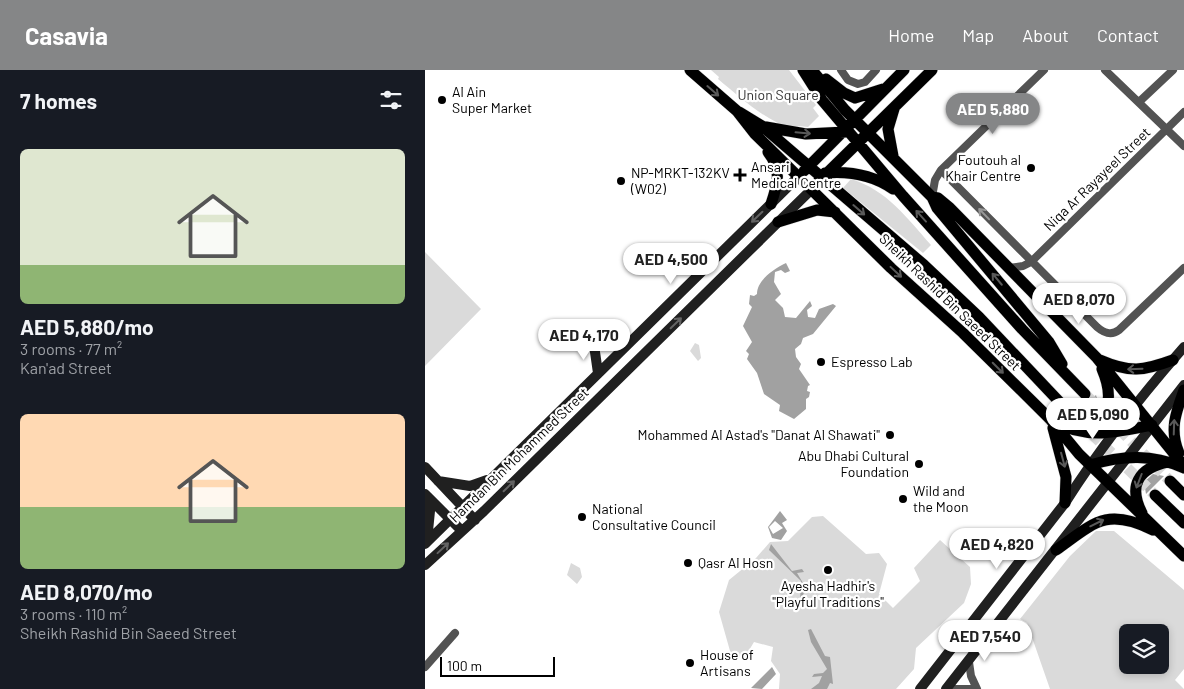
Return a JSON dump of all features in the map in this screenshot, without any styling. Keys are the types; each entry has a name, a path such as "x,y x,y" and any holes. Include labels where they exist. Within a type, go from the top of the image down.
{"main road":[{"name":"Sheikh Rashid Bin Saeed Street","path":"689,70 759,130 819,173 938,278 979,317 1068,411"},
{"path":"803,70 818,94 846,131 1022,329 1085,394"},
{"path":"813,70 844,93 855,98 873,94 891,84"},
{"path":"813,70 862,127 932,197 937,208 1049,342 1067,374"},
{"name":"Hamdan Bin Mohammed Street","path":"426,543 771,204 798,180 819,173 858,143 862,127 891,84 904,70"},
{"name":"Hamdan Bin Mohammed Street","path":"425,566 475,520 812,188 819,173 846,131 880,120 932,70"},
{"path":"893,158 888,129 896,105"},
{"name":"Sheikh Rashid Bin Saeed Street","path":"759,130 798,180 812,188 891,268 963,333 1049,419 1090,465 1184,556"},
{"path":"759,130 806,134 846,131"},
{"path":"759,130 778,169 778,182 771,204"},
{"path":"819,173 850,173 866,176 889,186 903,196"},
{"path":"932,197 938,198 950,208 1097,358 1184,466"},
{"path":"778,222 817,210 835,212"},
{"path":"594,345 598,373"},
{"path":"920,689 1065,503 1090,465 1136,405 1184,347"},
{"path":"1070,430 1094,423 1105,412 1108,404 1109,388 1097,358"},
{"path":"1097,358 1119,368 1134,370 1173,360"},
{"path":"948,689 1184,385"},
{"path":"1184,390 1176,411 1173,432 1175,445 1184,466"},
{"path":"1049,419 1070,430 1087,433 1116,432 1152,425"},
{"path":"1049,419 1066,476 1065,503"},
{"path":"1090,465 1128,456 1146,457 1184,466"},
{"path":"1145,518 1136,497 1139,477 1152,466 1169,462"},
{"path":"425,467 475,520"},
{"path":"438,481 470,486 491,479"},
{"path":"1170,481 1184,495"},
{"path":"425,495 462,531"},
{"path":"425,495 430,510 426,543"},
{"path":"1155,495 1184,523"},
{"path":"1056,550 1092,525 1111,518 1134,522 1160,534"}],"street":[{"path":"841,70 851,82 858,84 865,82 876,70"},
{"path":"932,197 934,183 941,170 1044,70"},
{"path":"1105,70 1184,146"},
{"path":"1139,102 1173,70"},
{"name":"Niqa Ar Rayayeel Street","path":"1023,282 1029,263 1184,112"},
{"path":"941,170 1029,263 1103,331 1109,334 1116,332 1184,268"},
{"path":"1009,268 1029,263"},
{"path":"425,667 455,632"},
{"path":"969,662 971,676 977,689"},
{"path":"948,689 971,689"}],"green space":[{"name":"Union Square","path":"711,70 789,70 816,105 813,108 819,116 808,127 799,126 793,129 782,125 744,101 718,79 719,77"},
{"path":"851,179 875,190 896,206 931,245 923,253 843,188"},
{"path":"425,252 481,309 425,366"},
{"path":"695,343 699,345 701,358 698,361 690,351"},
{"path":"823,516 866,554 879,553 887,564 879,594 893,608 920,581 914,568 940,540 970,567 971,584 964,603 916,648 914,669 896,689 779,689 780,674 771,661 773,647 754,642 745,657 732,658 719,612 729,580 756,558 770,542 788,541 812,517"},
{"path":"1096,531 1114,531 1184,590 1184,669 1175,680 1184,689 1050,689 1027,623 1020,619 1070,556"},
{"path":"571,563 580,568 582,577 577,584 567,575"}],"shaded area":[{"path":"786,263 790,271 785,273 781,270 775,272 774,282 781,294 775,300 783,308 785,317 796,318 810,301 812,306 807,310 808,317 815,318 819,309 833,304 836,306 813,334 803,338 801,344 795,349 796,357 801,364 799,369 810,385 807,391 810,392 809,397 806,399 806,409 794,419 779,411 780,405 764,394 757,373 747,359 749,354 746,351 752,342 743,326 752,307 749,304 750,295 754,296 757,294 763,280"},
{"path":"1096,395 1098,402 1095,410 1085,414 1078,412"},
{"path":"1153,474 1164,476 1146,494 1144,482"},
{"path":"780,511 787,520 782,523 787,531 781,540 772,538 768,527","holes":["775,521 783,528 773,534 769,527"]},
{"path":"771,544 792,571 802,569 804,572 797,573 806,588 800,602 801,581 769,550"},
{"path":"811,629 825,656 830,657 833,684 830,683 827,689 811,689 819,683 822,676 812,677 814,674 823,673 827,669 811,642 808,630"},
{"path":"772,667 776,674 762,689 751,688"}],"tunnel":[{"path":"1085,394 1170,481"},
{"path":"1068,411 1155,495"}],"place":[{"name":"Al Ain Super Market","path":"442,100"},
{"name":"Foutouh al Khair Centre","path":"1031,168"},
{"name":"Ansari Medical Centre","path":"740,175"},
{"name":"NP-MRKT-132KV (W02)","path":"621,181"},
{"name":"Espresso Lab","path":"821,362"},
{"name":"Mohammed Al Astad's \"Danat Al Shawati\"","path":"890,435"},
{"name":"Abu Dhabi Cultural Foundation","path":"919,464"},
{"name":"Wild and the Moon","path":"903,499"},
{"name":"National Consultative Council","path":"582,517"},
{"name":"Qasr Al Hosn","path":"688,563"},
{"name":"Ayesha Hadhir's \"Playful Traditions\"","path":"828,570"},
{"name":"House of Artisans","path":"690,663"}]}
